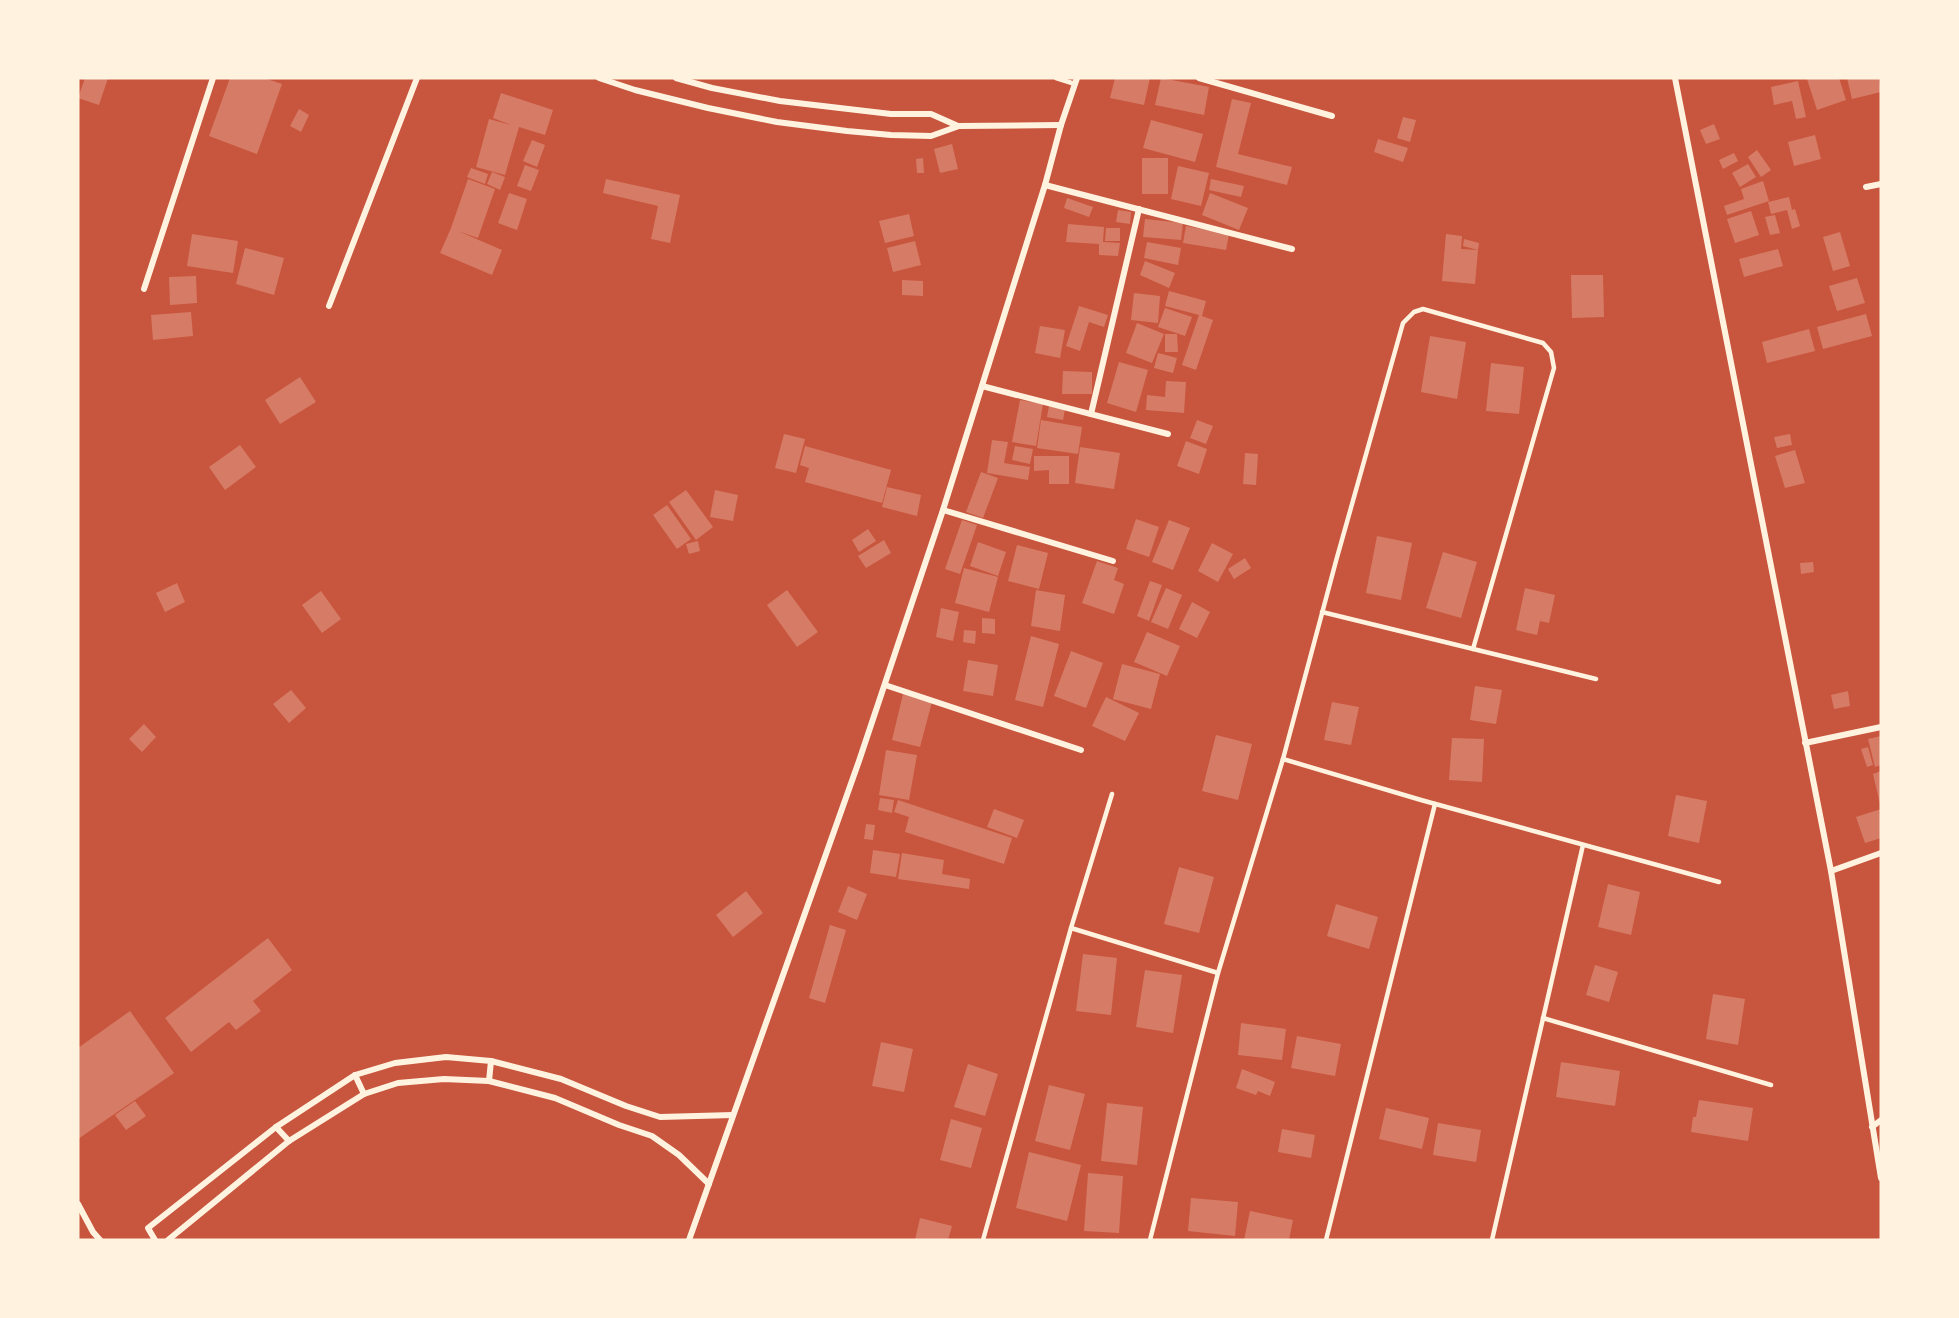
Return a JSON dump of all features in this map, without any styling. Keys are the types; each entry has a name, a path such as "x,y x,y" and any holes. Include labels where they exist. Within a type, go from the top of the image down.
{"street":[{"path":"144,289 213,78"},
{"path":"329,306 417,78"},
{"path":"599,78 635,90 777,122 847,131 931,136 959,126 1061,125"},
{"path":"676,78 712,88 780,101 880,113 931,114 959,126"},
{"path":"1199,78 1224,81 1332,116"},
{"path":"1675,78 1831,871 1881,1178"},
{"path":"689,1240 885,685 943,510 1076,81"},
{"path":"1045,184 1292,249"},
{"path":"1866,187 1881,184"},
{"path":"1091,414 1139,209"},
{"path":"982,386 1168,434"},
{"path":"943,510 1113,561"},
{"path":"885,685 1081,750"},
{"path":"1805,743 1881,727"},
{"path":"1831,871 1881,853"},
{"path":"155,1240 148,1228 276,1127 356,1075 395,1064 446,1057 491,1061 561,1079 626,1106 660,1117 733,1115"},
{"path":"489,1082 491,1061"},
{"path":"356,1075 364,1094"},
{"path":"168,1240 289,1140 364,1094 398,1083 444,1078 489,1082 555,1098 652,1136 679,1155 709,1184"},
{"path":"1872,1127 1881,1120"},
{"path":"276,1127 289,1140"},
{"path":"78,1204 93,1232 100,1240"}],"lane":[{"path":"1056,78 1076,81"},
{"path":"1150,1240 1218,973 1283,759 1403,323 1414,312 1423,309 1543,343 1551,352 1554,368 1473,649"},
{"path":"1322,612 1596,679"},
{"path":"1283,759 1435,804 1719,882"},
{"path":"983,1240 1071,928 1112,794"},
{"path":"1326,1240 1435,804"},
{"path":"1492,1240 1583,845"},
{"path":"1071,928 1218,973"},
{"path":"1543,1018 1771,1085"}],"building":[{"path":"85,78 108,78 99,105 78,98"},
{"path":"230,78 264,78 282,84 257,154 209,136"},
{"path":"1115,78 1150,78 1144,105 1110,98"},
{"path":"1161,78 1209,87 1204,115 1155,105"},
{"path":"1839,78 1846,100 1817,110 1807,79"},
{"path":"1847,78 1879,78 1881,92 1852,99"},
{"path":"1798,81 1806,117 1796,119 1792,101 1774,105 1771,87"},
{"path":"501,93 553,110 545,135 519,127 505,175 476,167 489,119 511,125 493,118"},
{"path":"1232,99 1251,103 1238,154 1292,167 1287,185 1216,167"},
{"path":"299,109 309,115 301,132 290,126"},
{"path":"1403,117 1416,120 1410,142 1397,138"},
{"path":"1151,120 1203,134 1195,162 1143,148"},
{"path":"1714,124 1720,139 1706,144 1700,130"},
{"path":"1815,135 1821,159 1794,166 1788,142"},
{"path":"1378,139 1408,148 1403,162 1374,152"},
{"path":"532,140 545,145 537,167 523,161"},
{"path":"952,144 958,169 940,173 934,149"},
{"path":"1757,150 1771,170 1761,177 1748,157"},
{"path":"1734,153 1738,161 1723,169 1719,160"},
{"path":"923,158 924,173 917,173 916,159"},
{"path":"1142,158 1168,158 1168,194 1142,194"},
{"path":"1748,164 1756,177 1740,187 1732,173"},
{"path":"525,165 539,170 531,191 517,186"},
{"path":"1178,166 1209,173 1201,206 1171,199"},
{"path":"471,168 488,174 485,184 467,177"},
{"path":"492,172 505,177 500,190 487,184"},
{"path":"468,179 495,189 478,238 458,231 502,250 492,275 440,253"},
{"path":"606,179 680,195 670,243 651,239 658,206 603,193"},
{"path":"1211,179 1244,186 1241,197 1209,190"},
{"path":"1763,181 1769,201 1727,215 1724,206 1744,199 1741,189"},
{"path":"509,193 527,199 517,230 498,223"},
{"path":"1210,193 1248,208 1239,230 1202,215"},
{"path":"1789,197 1792,210 1795,209 1800,226 1792,229 1787,210 1771,214 1768,202"},
{"path":"1067,198 1093,207 1089,217 1064,208"},
{"path":"1118,210 1131,212 1130,224 1116,222"},
{"path":"1751,211 1759,235 1735,243 1727,219"},
{"path":"909,214 914,236 885,243 879,221"},
{"path":"1775,215 1780,233 1770,235 1765,217"},
{"path":"1145,219 1183,223 1181,240 1143,237"},
{"path":"1068,224 1104,227 1103,242 1120,243 1118,256 1099,255 1099,244 1066,242"},
{"path":"1186,226 1229,234 1226,250 1183,243"},
{"path":"1106,228 1120,228 1120,241 1105,241"},
{"path":"1840,232 1850,266 1833,271 1823,237"},
{"path":"192,234 238,241 233,273 187,266"},
{"path":"1446,234 1462,236 1461,249 1478,250 1475,284 1442,281"},
{"path":"1464,239 1479,243 1478,250 1463,246"},
{"path":"915,241 921,265 893,272 887,248"},
{"path":"1147,242 1181,248 1178,265 1144,258"},
{"path":"245,248 284,258 274,295 236,284"},
{"path":"1778,249 1783,266 1744,277 1739,259"},
{"path":"1145,261 1175,273 1169,288 1140,275"},
{"path":"1571,275 1603,275 1604,317 1572,318"},
{"path":"196,276 197,303 170,305 169,277"},
{"path":"1857,278 1865,303 1837,311 1829,286"},
{"path":"902,280 923,281 923,296 902,295"},
{"path":"1169,291 1206,301 1202,316 1213,320 1196,370 1182,365 1199,315 1165,306"},
{"path":"1134,293 1160,296 1158,323 1131,320"},
{"path":"1079,306 1108,315 1104,327 1089,322 1080,351 1066,346"},
{"path":"1165,308 1192,317 1185,336 1158,327"},
{"path":"191,312 193,336 153,340 151,315"},
{"path":"1866,314 1872,336 1823,349 1817,327"},
{"path":"1137,323 1164,334 1152,363 1126,353"},
{"path":"1040,326 1065,330 1060,358 1035,353"},
{"path":"1809,329 1815,351 1767,363 1762,342"},
{"path":"1165,334 1177,334 1178,352 1165,352"},
{"path":"1430,336 1466,342 1457,399 1421,392"},
{"path":"1158,353 1177,358 1173,373 1154,368"},
{"path":"1119,362 1148,370 1136,412 1107,403"},
{"path":"1491,363 1524,367 1519,414 1486,411"},
{"path":"1063,371 1092,372 1092,394 1062,394"},
{"path":"300,377 316,402 280,424 265,400"},
{"path":"1166,381 1186,382 1184,413 1146,410 1147,395 1165,397"},
{"path":"1020,400 1043,404 1036,446 1012,442"},
{"path":"1049,406 1065,409 1063,420 1047,417"},
{"path":"1041,420 1082,427 1078,454 1037,448"},
{"path":"1197,420 1213,426 1206,444 1190,438"},
{"path":"784,434 805,439 796,473 775,468"},
{"path":"1790,434 1792,445 1777,448 1774,437"},
{"path":"992,440 1008,442 1004,463 1030,467 1028,480 987,473"},
{"path":"1186,441 1207,449 1199,474 1177,466"},
{"path":"240,445 256,467 225,490 209,467"},
{"path":"805,446 891,470 882,503 805,482 809,468 800,465"},
{"path":"1015,446 1033,449 1030,464 1012,460"},
{"path":"1080,447 1120,453 1114,489 1075,483"},
{"path":"1795,450 1805,483 1785,488 1775,456"},
{"path":"1245,453 1258,454 1256,485 1243,484"},
{"path":"1034,456 1069,456 1069,484 1049,484 1049,470 1034,471"},
{"path":"981,472 998,478 983,518 966,512"},
{"path":"887,487 921,495 917,516 882,507"},
{"path":"686,490 713,527 696,540 669,502"},
{"path":"715,490 738,495 733,521 710,517"},
{"path":"667,505 691,539 677,549 653,515"},
{"path":"1136,519 1159,527 1149,557 1126,549"},
{"path":"962,520 977,525 960,574 945,569"},
{"path":"1169,520 1190,528 1173,570 1152,562"},
{"path":"868,529 876,541 859,552 852,540"},
{"path":"1377,536 1412,543 1401,600 1366,593"},
{"path":"884,540 891,553 866,568 858,556"},
{"path":"698,541 700,551 689,554 686,544"},
{"path":"978,542 1006,552 998,576 970,566"},
{"path":"1212,543 1233,554 1218,582 1198,571"},
{"path":"1017,545 1048,553 1039,589 1008,581"},
{"path":"1443,552 1477,562 1461,618 1426,608"},
{"path":"1245,558 1251,568 1234,579 1228,569"},
{"path":"1097,561 1118,568 1114,580 1124,584 1114,614 1082,603"},
{"path":"1813,562 1814,572 1801,574 1800,563"},
{"path":"964,568 998,577 989,612 955,603"},
{"path":"1150,581 1162,585 1149,621 1137,616"},
{"path":"177,583 185,602 165,612 156,593"},
{"path":"1166,588 1182,595 1168,629 1151,622"},
{"path":"1525,588 1555,595 1549,623 1540,621 1537,635 1516,630"},
{"path":"787,590 818,632 797,647 767,605"},
{"path":"1036,590 1065,595 1060,631 1031,626"},
{"path":"321,591 341,619 322,633 302,605"},
{"path":"1192,602 1210,612 1197,638 1179,629"},
{"path":"941,608 959,612 953,641 936,637"},
{"path":"982,618 995,619 995,634 982,633"},
{"path":"964,630 976,631 975,644 963,642"},
{"path":"1147,632 1180,646 1167,676 1134,662"},
{"path":"1031,636 1059,644 1043,707 1015,700"},
{"path":"1071,651 1103,663 1086,708 1054,696"},
{"path":"968,660 998,665 993,696 963,691"},
{"path":"1122,664 1160,674 1151,709 1113,699"},
{"path":"1475,686 1502,690 1496,724 1470,720"},
{"path":"291,690 306,708 289,723 273,704"},
{"path":"1848,691 1850,706 1834,709 1831,695"},
{"path":"903,694 932,702 920,747 892,740"},
{"path":"1106,697 1139,713 1125,741 1092,726"},
{"path":"1332,702 1359,707 1351,745 1324,740"},
{"path":"144,724 156,737 142,752 129,739"},
{"path":"1216,735 1252,744 1238,800 1202,791"},
{"path":"1881,736 1881,765 1875,767 1868,739"},
{"path":"1452,738 1484,739 1482,782 1449,780"},
{"path":"1868,747 1873,765 1867,767 1861,749"},
{"path":"886,750 917,755 909,800 879,795"},
{"path":"1881,771 1881,804 1880,804 1873,774"},
{"path":"1676,795 1707,801 1699,843 1668,836"},
{"path":"880,798 894,800 892,813 878,810"},
{"path":"898,800 1012,838 1004,864 905,832 909,817 894,812"},
{"path":"994,809 1024,820 1017,838 987,827"},
{"path":"1881,809 1881,838 1865,843 1856,817"},
{"path":"866,824 875,825 873,840 864,839"},
{"path":"873,850 900,854 896,877 870,873"},
{"path":"902,853 944,860 942,874 970,879 969,889 898,879"},
{"path":"1179,867 1214,877 1199,933 1164,924"},
{"path":"1608,884 1640,892 1631,935 1598,927"},
{"path":"848,886 867,894 857,920 838,912"},
{"path":"746,891 763,913 733,937 716,915"},
{"path":"1336,904 1378,917 1369,949 1327,936"},
{"path":"830,925 846,930 825,1003 809,998"},
{"path":"268,938 292,970 253,1001 261,1011 236,1030 229,1022 191,1052 165,1018"},
{"path":"1083,954 1117,958 1111,1015 1076,1011"},
{"path":"1595,965 1618,972 1609,1002 1586,995"},
{"path":"1145,970 1182,975 1173,1033 1136,1027"},
{"path":"1713,994 1745,999 1738,1045 1706,1039"},
{"path":"130,1011 174,1073 78,1139 78,1048"},
{"path":"1241,1023 1286,1029 1282,1060 1238,1055"},
{"path":"1297,1036 1341,1044 1335,1076 1291,1068"},
{"path":"881,1042 913,1049 904,1092 872,1086"},
{"path":"1561,1062 1620,1071 1615,1106 1556,1097"},
{"path":"968,1064 998,1074 985,1116 954,1107"},
{"path":"1242,1069 1275,1082 1270,1096 1258,1091 1256,1095 1236,1088"},
{"path":"1049,1085 1085,1094 1070,1150 1035,1141"},
{"path":"1699,1100 1753,1108 1748,1141 1691,1132"},
{"path":"135,1101 146,1116 126,1130 115,1115"},
{"path":"1107,1103 1143,1107 1137,1165 1101,1161"},
{"path":"1386,1108 1429,1118 1422,1149 1379,1139"},
{"path":"951,1119 982,1128 971,1168 940,1160"},
{"path":"1438,1123 1481,1130 1476,1162 1433,1155"},
{"path":"1282,1129 1315,1135 1311,1158 1278,1152"},
{"path":"1029,1152 1081,1165 1067,1221 1016,1208"},
{"path":"1088,1173 1123,1176 1119,1233 1084,1231"},
{"path":"1191,1198 1238,1202 1235,1236 1188,1231"},
{"path":"1250,1211 1293,1220 1289,1240 1244,1240"},
{"path":"920,1218 952,1226 948,1240 915,1240"}]}
